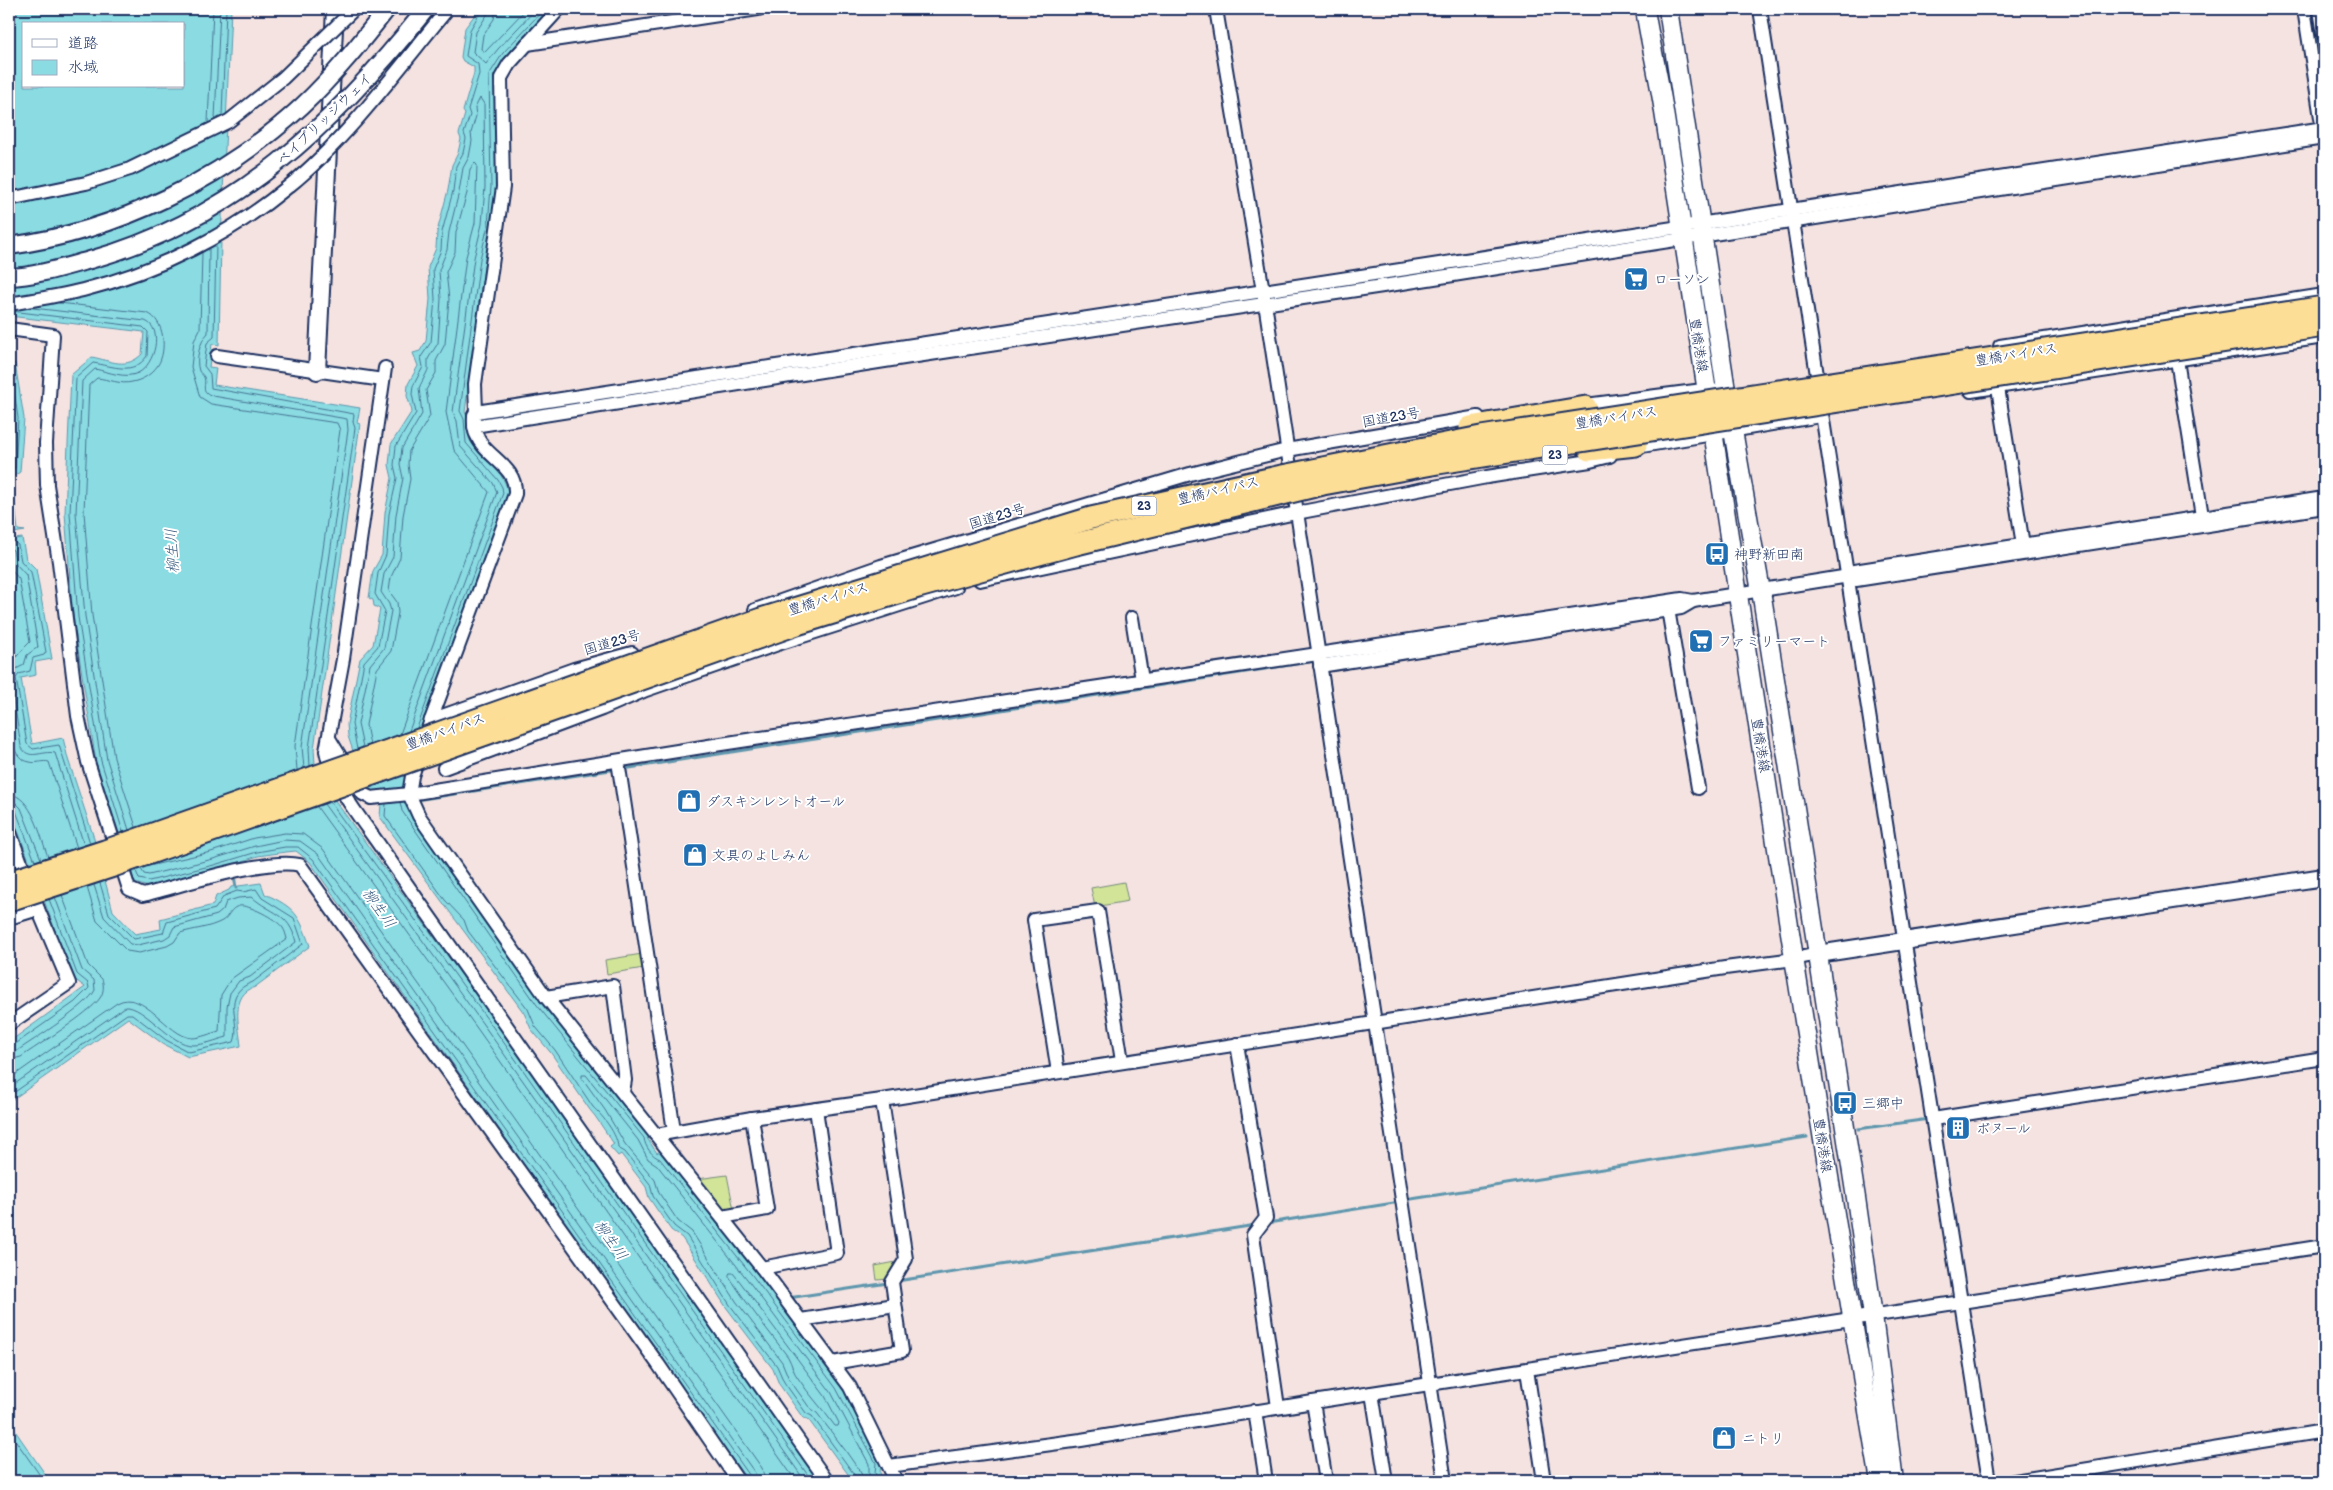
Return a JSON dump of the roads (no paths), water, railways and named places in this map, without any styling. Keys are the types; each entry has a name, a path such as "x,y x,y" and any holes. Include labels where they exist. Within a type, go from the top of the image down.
{"highway":[{"name":"豊橋バイパス","path":"9,882 114,848 761,619 1092,518 1282,476 1481,437 2324,307"},
{"name":"豊橋バイパス","path":"9,900 113,866 797,624 1002,563 1135,530 1324,484 1438,462 2324,326"},
{"name":"23","path":"1092,518 1170,490 1239,471 1470,427 1586,408"},
{"name":"23","path":"1135,530 1237,514 1476,467 1604,447 1636,445"}],"main road":[{"name":"豊橋港線","path":"1645,9 1663,106 1712,433 1851,1319 1880,1481"},
{"name":"豊橋港線","path":"1668,9 1732,430 1760,589 1818,954 1873,1316 1894,1481"}],"street":[{"path":"317,371 335,9"},
{"path":"9,199 86,183 130,169 229,121 283,78 354,9"},
{"name":"ベイブリッジウェイ","path":"9,246 71,234 132,213 180,192 227,165 302,105 346,60 388,9"},
{"name":"ベイブリッジウェイ","path":"9,277 65,267 114,253 198,216 240,191 280,162 345,102 395,48 426,9"},
{"path":"559,9 509,64 502,78 503,187 475,384 474,419 480,442 512,476 515,494 431,720 412,776 411,798 546,997 762,1268 833,1363 850,1387 896,1481"},
{"path":"527,44 758,9"},
{"path":"1216,9 1264,297 1445,1481"},
{"path":"1760,9 1817,375"},
{"path":"474,419 2324,134 2320,89 2304,9"},
{"path":"2308,36 2324,34 2320,9"},
{"path":"9,304 83,290 135,274 196,248 241,221 289,186 323,154 447,10"},
{"path":"1586,408 1726,390 2324,295"},
{"path":"9,329 53,335 46,443 47,485 59,562 78,716 88,762 129,889 143,896 240,871 287,862 300,865 658,1364 738,1481"},
{"path":"444,768 716,665 970,582 1296,513 1487,477 1590,461 1614,455 1636,445 1911,398 1998,388 2324,337"},
{"path":"217,356 317,371 384,374 330,740 326,751 334,775 382,849 827,1481"},
{"path":"2177,360 2205,519"},
{"path":"1905,361 1911,398"},
{"path":"1998,388 2027,547"},
{"name":"国道23号","path":"431,720 574,669 616,659 880,566 1115,494 1287,450 1555,404 1568,403 1586,408"},
{"path":"1822,414 1849,576 1989,1481"},
{"path":"330,740 363,794 370,798 411,798 448,787 1142,680 1319,660 1668,606 1682,599 1693,600 1849,576 1854,571 1916,566 2027,547 2180,525 2205,519 2265,511 2324,498"},
{"path":"2265,511 2324,507"},
{"path":"986,535 999,576"},
{"path":"1668,606 1698,788"},
{"path":"1132,618 1142,680"},
{"path":"702,629 716,665"},
{"path":"431,720 448,787"},
{"path":"618,762 674,1131"},
{"path":"9,830 15,863 38,909 70,983 9,1024"},
{"path":"656,1135 752,1118 882,1100 1122,1061 2324,877"},
{"path":"9,918 38,909"},
{"path":"1058,1072 1034,920 1098,911 1122,1061"},
{"path":"546,997 613,986 626,1080 623,1092"},
{"path":"1237,1044 1266,1218 1253,1235 1278,1408"},
{"path":"1933,1120 2324,1058"},
{"path":"833,1363 902,1351 893,1282 906,1259 882,1100"},
{"path":"762,1268 837,1253 816,1109"},
{"path":"722,1217 767,1209 752,1118"},
{"path":"889,1466 1072,1441 2324,1246"},
{"path":"802,1320 895,1305"},
{"path":"1527,1370 1544,1481"},
{"path":"1372,1393 1386,1481"},
{"path":"1313,1402 1326,1481"},
{"path":"1255,1411 1266,1481"},
{"path":"2014,1481 2324,1431"}],"water":[{"name":"柳生川","path":"9,9 231,9 221,240 219,345 212,344 209,367 216,368 214,385 360,408 357,423 360,424 314,749 315,764 321,781 494,1020 818,1481 748,1481 310,862 296,851 286,852 258,856 216,870 148,887 135,883 96,762 73,618 65,513 71,375 92,357 118,363 130,362 136,359 142,354 144,332 9,316"},
{"path":"479,9 551,9 506,56 494,76 496,187 493,226 485,259 465,412 468,419 468,435 471,442 499,472 508,494 404,782 406,807 541,1002 652,1140 647,1138 657,1153 660,1151 756,1272 841,1386 881,1463 880,1473 884,1481 853,1481 808,1419 803,1418 779,1384 773,1369 726,1307 682,1238 671,1230 649,1198 646,1187 621,1154 618,1156 610,1147 614,1144 551,1053 531,1029 524,1013 380,817 381,803 370,792 359,769 348,736 347,724 360,659 373,645 380,609 374,606 373,600 369,598 373,571 382,555 385,513 392,478 389,465 391,444 412,411 407,396 408,384 418,366 413,353 420,351 426,341 430,299 428,267 436,248 437,232 448,190 452,165 458,153 461,139 459,134 465,114 463,111 474,73 474,67 463,61 461,57 465,28"},
{"path":"9,362 15,363 24,418 20,472 9,479"},
{"path":"9,479 13,487 18,530 25,531 14,533 15,539 22,538 26,559 36,569 52,659 35,662 36,675 21,678 32,744 63,738 93,835 113,911 135,934 161,929 160,919 213,905 216,896 229,890 231,887 261,883 265,894 290,908 295,914 303,927 310,946 247,991 242,997 238,1012 241,1046 188,1057 163,1044 128,1018 9,1102 9,1042 85,987 73,978 9,807"},
{"path":"9,1422 50,1481 9,1481"}],"waterway":[{"path":"2313,9 2324,79"},
{"path":"1268,297 1408,275"},
{"path":"477,419 536,410"},
{"path":"623,769 1316,661"},
{"path":"416,800 617,769"},
{"path":"234,875 236,888"},
{"path":"1858,1129 1929,1119"},
{"path":"1405,1200 1807,1137"},
{"path":"1268,1223 1400,1202"},
{"path":"897,1281 1256,1225"},
{"path":"788,1298 888,1283"}],"place":[{"name":"ローソン","path":"1636,279"},
{"name":"神野新田南","path":"1717,554"},
{"name":"ファミリーマート","path":"1701,641"},
{"name":"ダスキンレントオール","path":"689,801"},
{"name":"文具のよしみん","path":"695,855"},
{"name":"三郷中","path":"1845,1103"},
{"name":"ボヌール","path":"1958,1128"},
{"name":"ニトリ","path":"1724,1438"}]}
